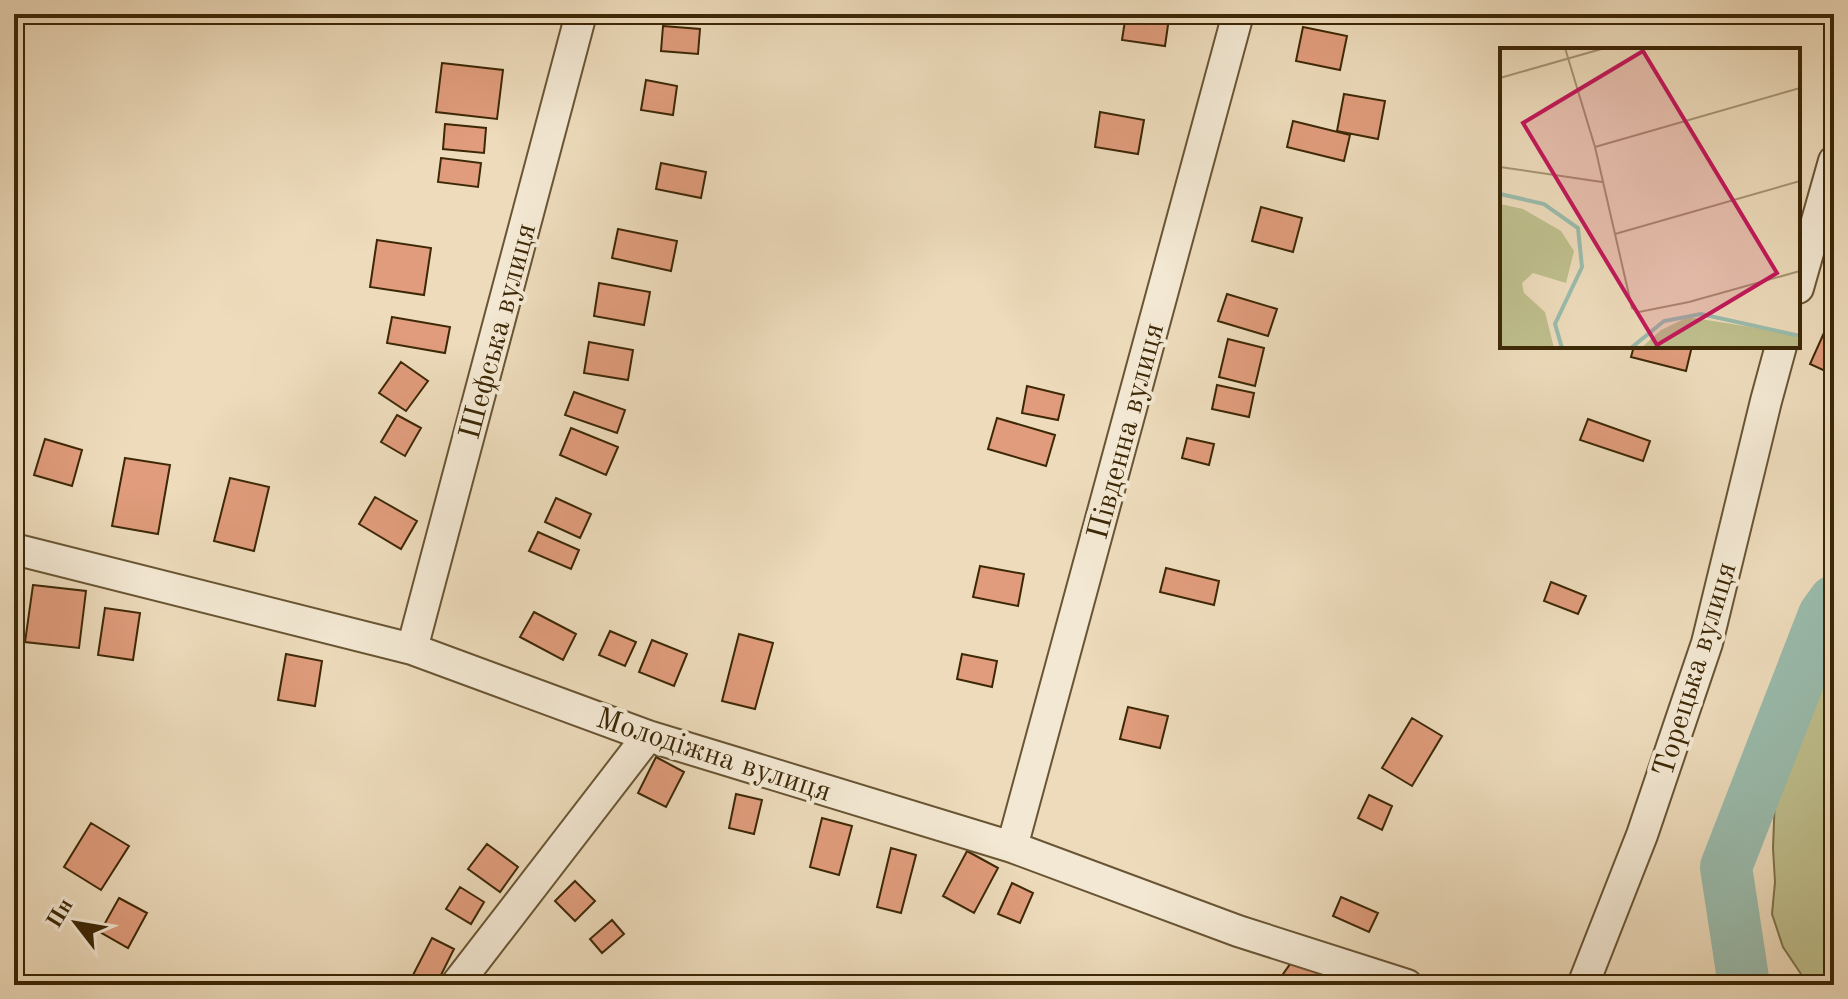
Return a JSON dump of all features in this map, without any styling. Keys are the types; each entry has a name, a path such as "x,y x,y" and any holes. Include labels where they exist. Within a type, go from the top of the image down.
{"street":[{"name":"Шефська вулиця","path":"412,649 581,14"},
{"name":"Південна вулиця","path":"1012,847 1238,14"},
{"path":"1800,281 1834,161"},
{"name":"Торецька вулиця","path":"1583,985 1642,835 1707,643 1780,348"},
{"name":"Молодіжна вулиця","path":"14,549 412,649 648,736 1012,847 1238,931 1407,985"},
{"path":"456,985 648,736"}],"green space":[{"path":"1834,643 1834,985 1801,985 1801,974 1783,947 1772,914 1775,796 1785,763 1794,705"}],"building":[{"path":"1126,14 1169,18 1165,46 1122,40"},
{"path":"663,26 700,29 698,54 661,51"},
{"path":"1303,27 1347,36 1340,70 1296,61"},
{"path":"442,63 503,70 497,119 436,112"},
{"path":"646,80 677,86 673,115 641,110"},
{"path":"1344,94 1385,101 1378,139 1337,131"},
{"path":"1100,112 1144,120 1138,154 1095,147"},
{"path":"1293,121 1350,135 1344,161 1287,147"},
{"path":"445,124 486,128 484,153 443,149"},
{"path":"441,158 481,163 478,187 438,182"},
{"path":"661,163 706,172 701,198 656,189"},
{"path":"1261,207 1302,218 1293,252 1252,241"},
{"path":"618,229 677,241 671,271 612,258"},
{"path":"377,240 431,248 424,295 370,287"},
{"path":"599,283 650,292 644,325 594,316"},
{"path":"1227,294 1277,309 1268,336 1218,321"},
{"path":"392,317 450,327 445,353 387,343"},
{"path":"1827,326 1834,329 1834,375 1810,364"},
{"path":"1228,339 1264,348 1255,386 1219,377"},
{"path":"589,342 633,350 628,380 584,373"},
{"path":"1633,348 1692,348 1686,371 1631,357"},
{"path":"401,362 428,381 406,411 379,393"},
{"path":"1217,385 1254,393 1249,417 1212,409"},
{"path":"1027,386 1064,395 1058,420 1022,413"},
{"path":"574,392 625,410 617,433 565,415"},
{"path":"397,415 421,428 405,456 381,442"},
{"path":"997,418 1055,435 1046,466 988,449"},
{"path":"1588,419 1650,441 1643,461 1580,440"},
{"path":"571,428 618,447 606,475 560,455"},
{"path":"1187,438 1214,444 1209,465 1182,458"},
{"path":"45,439 82,450 72,486 34,475"},
{"path":"125,458 170,465 158,534 112,526"},
{"path":"230,478 269,487 254,551 214,541"},
{"path":"375,497 417,521 401,549 359,524"},
{"path":"556,498 591,514 580,538 545,522"},
{"path":"538,532 579,550 571,569 529,551"},
{"path":"980,566 1024,574 1018,606 973,597"},
{"path":"1166,568 1219,581 1214,605 1160,592"},
{"path":"1551,582 1586,596 1578,614 1544,601"},
{"path":"33,585 86,591 79,648 25,642"},
{"path":"105,608 140,613 133,660 98,655"},
{"path":"534,612 576,634 563,660 520,637"},
{"path":"610,631 636,642 625,666 599,655"},
{"path":"739,634 773,643 755,709 722,701"},
{"path":"652,640 687,654 674,686 639,672"},
{"path":"286,654 322,661 315,706 278,700"},
{"path":"962,654 997,661 992,687 957,679"},
{"path":"1128,707 1168,716 1160,748 1120,739"},
{"path":"1412,718 1442,736 1412,786 1382,768"},
{"path":"656,757 684,772 666,807 638,793"},
{"path":"736,794 762,800 754,834 729,828"},
{"path":"1369,795 1392,806 1382,830 1358,818"},
{"path":"822,818 852,826 839,875 810,867"},
{"path":"91,823 129,846 101,890 64,867"},
{"path":"487,844 518,867 500,892 468,869"},
{"path":"891,848 916,855 901,913 877,907"},
{"path":"967,851 998,868 974,913 943,896"},
{"path":"575,881 595,901 575,921 555,901"},
{"path":"1012,883 1033,893 1020,923 998,914"},
{"path":"460,887 484,902 471,924 446,909"},
{"path":"1341,897 1378,913 1369,932 1333,916"},
{"path":"119,898 147,913 128,948 100,932"},
{"path":"612,920 624,934 602,953 590,939"},
{"path":"432,938 454,949 436,985 413,975"},
{"path":"1295,957 1335,984 1287,985 1279,980"}],"waterway":[{"path":"1744,985 1726,867 1824,615 1834,601"}]}
